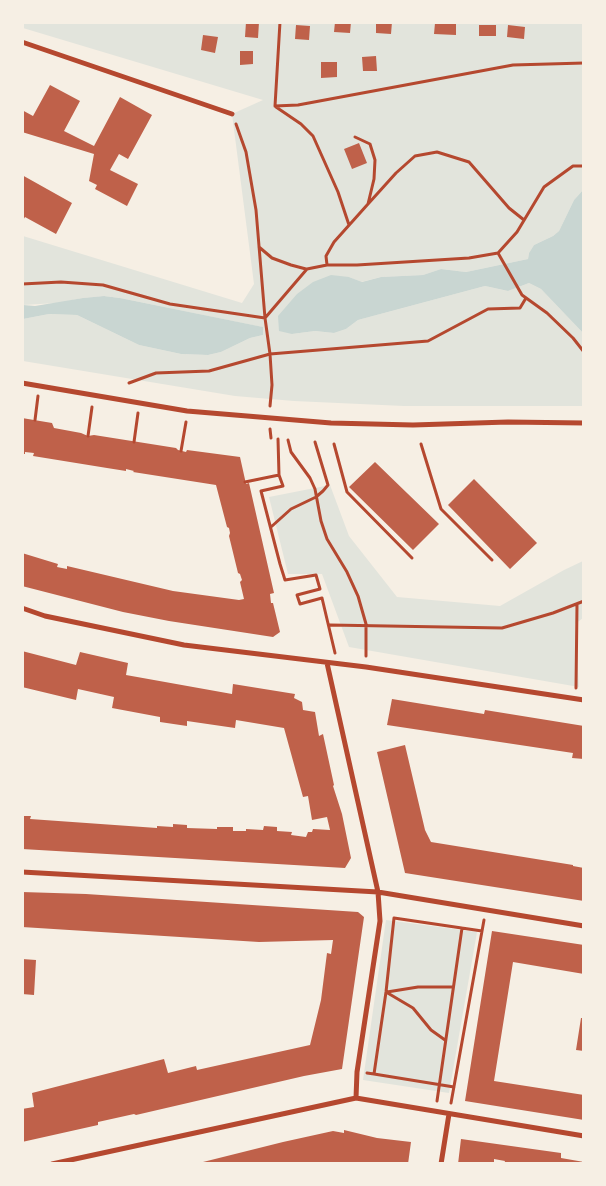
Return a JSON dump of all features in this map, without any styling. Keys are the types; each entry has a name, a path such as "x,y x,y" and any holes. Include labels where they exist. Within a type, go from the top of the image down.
{"street":[{"path":"22,42 232,114"},
{"path":"22,382 187,411 269,414 331,423 413,425 584,422"},
{"path":"22,608 45,616 184,645 366,667 584,700"},
{"path":"327,663 378,892 380,921 357,1072 356,1098"},
{"path":"22,872 378,892 584,926"},
{"path":"52,1164 356,1098 584,1136"},
{"path":"442,1164 449,1114"}],"path":[{"path":"275,106 280,22"},
{"path":"275,106 307,103 513,65 584,63"},
{"path":"275,106 301,124 313,136 338,192 349,225"},
{"path":"232,114 246,152 256,210 272,385 269,414"},
{"path":"355,137 370,144 375,160 374,179 368,204"},
{"path":"327,265 326,256 334,242 396,173 415,156 437,152 469,162 509,208 524,220"},
{"path":"259,248 272,258 307,269 327,265 357,265 460,258 498,253 516,232 544,188 573,166 584,166"},
{"path":"498,253 524,297 547,313 573,338 584,352"},
{"path":"265,318 307,269"},
{"path":"22,284 61,282 103,285 170,304 265,318"},
{"path":"130,383 156,373 209,371 270,354 428,341 488,309 520,308 524,297"},
{"path":"34,420 40,386"},
{"path":"88,436 94,395"},
{"path":"134,442 140,403"},
{"path":"181,451 187,411"},
{"path":"278,439 279,475 283,486 261,491 286,580 316,574 320,589 297,595 300,604 322,598 330,625 335,653 327,663"},
{"path":"288,440 291,452 310,478 327,539 347,572 358,596 366,624 366,667"},
{"path":"271,527 292,509 323,492 328,485 315,442"},
{"path":"334,444 347,492 412,558"},
{"path":"421,444 441,508 492,560"},
{"path":"245,482 279,475"},
{"path":"330,625 366,624 502,628 577,605 584,601"},
{"path":"576,683 577,605"},
{"path":"449,1114 486,909"},
{"path":"374,1074 394,918 390,912"},
{"path":"394,918 482,931"},
{"path":"436,1111 462,928"},
{"path":"386,992 418,987 454,987"},
{"path":"386,992 413,1008 431,1030 446,1040"},
{"path":"357,1072 454,1087"}],"shaded area":[{"path":"23,23 583,23 583,190 574,200 559,231 534,245 528,259 466,272 441,269 423,275 381,277 361,282 349,277 292,334 315,331 334,333 346,329 358,320 485,286 508,291 529,283 541,289 583,333 583,406 404,406 294,401 235,396 23,361 23,319 49,314 77,315 139,345 181,354 208,355 221,352 250,338 263,335 262,327 104,296 57,303 23,305 23,236 242,303 254,284 232,114 263,100 23,28"},
{"path":"583,190 583,333 541,289 529,283 508,291 485,286 358,320 346,329 334,333 315,331 292,334 279,331 278,316 297,294 313,282 331,275 349,277 362,282 381,277 423,275 441,269 466,272 528,259 534,245 559,231 574,200"},
{"path":"104,296 263,327 263,335 250,338 221,352 208,355 181,354 139,345 77,315 49,314 23,319 23,305 35,306"},
{"path":"330,485 349,536 397,597 500,606 583,561 583,618 575,624 579,687 349,647 322,574 288,574 269,497"},
{"path":"386,920 477,932 449,1093 363,1080"}],"building":[{"path":"246,22 259,22 258,38 245,37"},
{"path":"335,22 351,22 350,33 334,32"},
{"path":"376,22 392,22 391,34 376,33"},
{"path":"435,23 456,23 456,35 434,34"},
{"path":"296,25 310,26 309,40 295,39"},
{"path":"479,25 496,25 496,36 479,36"},
{"path":"508,25 525,27 524,39 507,37"},
{"path":"203,35 218,37 215,53 201,50"},
{"path":"240,51 253,51 253,64 240,65"},
{"path":"376,56 377,71 363,71 362,57"},
{"path":"321,62 337,62 337,77 321,78"},
{"path":"50,85 80,101 64,131 94,146 120,97 152,115 128,159 119,154 110,170 138,184 127,206 95,189 97,185 89,181 94,154 22,132 22,110 33,116"},
{"path":"359,143 367,163 352,169 344,149"},
{"path":"22,175 72,203 56,234 25,217 22,222"},
{"path":"22,418 52,423 54,428 88,436 94,435 176,448 186,452 187,450 240,457 246,484 249,483 274,593 270,594 271,603 273,603 280,632 273,637 169,621 123,612 22,586 22,553 58,564 57,567 67,569 67,566 173,591 239,600 244,599 240,582 242,580 238,573 229,536 229,528 227,527 216,485 133,472 126,469 126,471 33,456 34,453 25,452 25,454 22,454"},
{"path":"375,462 439,524 413,550 349,487"},
{"path":"474,479 537,543 510,569 448,505"},
{"path":"22,651 76,665 80,652 128,663 126,675 232,694 233,684 295,694 294,698 302,702 303,710 315,712 319,736 323,734 333,786 342,814 351,858 345,868 22,849 22,816 31,816 30,819 157,828 157,826 173,827 173,824 187,825 187,828 217,829 217,827 233,827 233,831 246,831 246,829 263,830 264,826 277,827 277,831 292,832 291,835 306,837 308,832 312,832 313,829 330,830 327,817 312,820 308,796 303,797 284,728 236,720 235,728 187,721 187,726 160,722 160,717 112,708 114,697 78,689 76,700 22,687"},
{"path":"392,699 484,714 485,710 584,726 584,759 572,758 573,753 387,725"},
{"path":"405,745 425,830 431,842 584,868 584,901 405,873 377,752"},
{"path":"22,892 86,894 358,912 364,917 342,1069 98,1122 98,1125 22,1142 22,1109 34,1107 32,1093 164,1059 168,1073 196,1066 197,1070 310,1045 321,1000 327,953 331,954 333,940 259,942 22,927"},
{"path":"492,931 584,945 584,974 513,962 494,1081 584,1095 584,1120 465,1101"},
{"path":"22,959 36,960 34,995 22,994"},
{"path":"581,1018 584,1018 584,1051 576,1050"},
{"path":"344,1130 377,1138 411,1142 408,1164 343,1164 333,1162 326,1164 195,1164 333,1131 344,1133"},
{"path":"461,1139 561,1153 561,1158 584,1162 584,1164 504,1164 505,1161 494,1159 494,1164 458,1164"}]}
